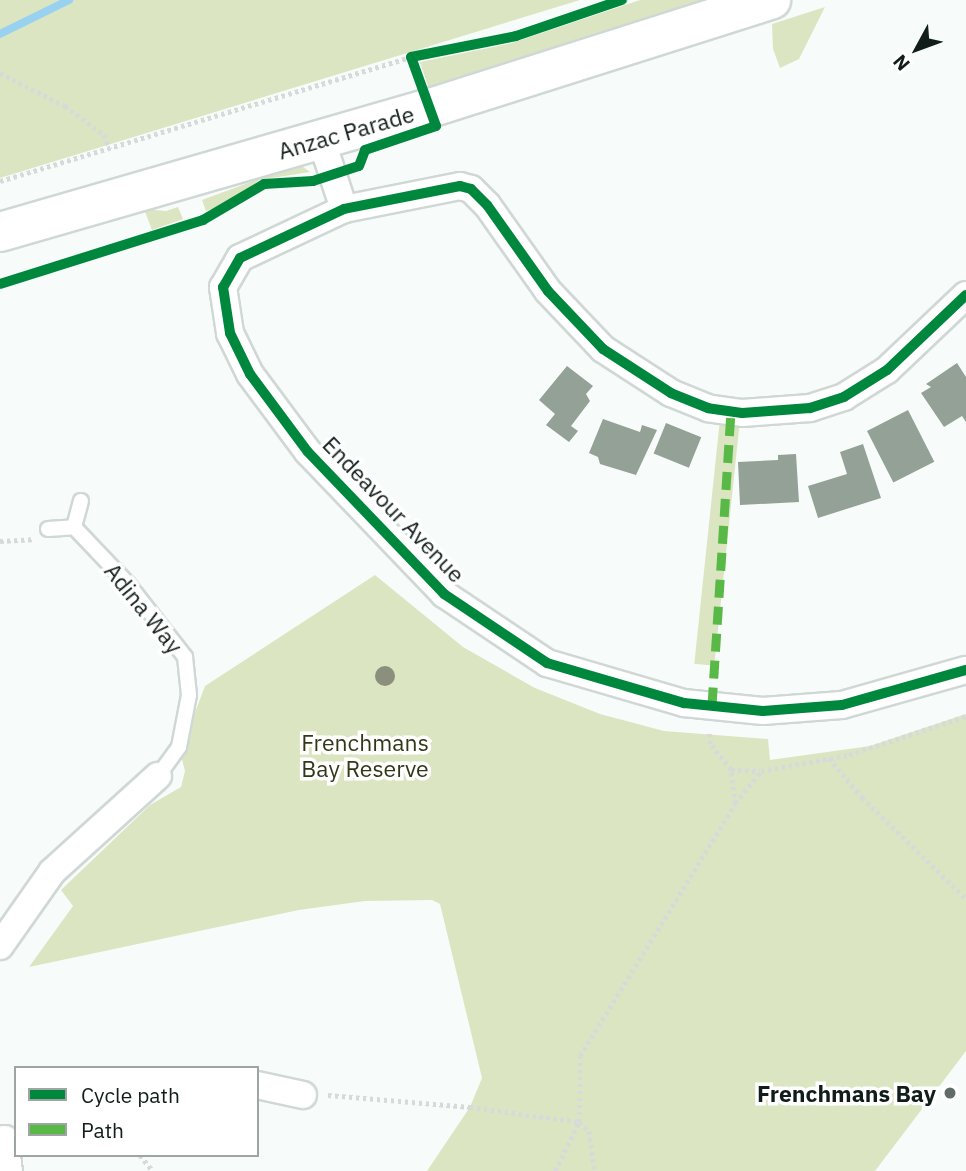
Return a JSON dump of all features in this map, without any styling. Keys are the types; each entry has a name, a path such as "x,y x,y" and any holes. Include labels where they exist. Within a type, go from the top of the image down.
{"main road":[{"name":"Anzac Parade","path":"0,232 321,139 771,0"}],"street":[{"path":"321,139 344,209"},
{"name":"Endeavour Avenue","path":"966,295 887,370 844,397 789,411 726,411 671,393 603,349 554,299 471,189 449,185 344,209 240,258 222,287 230,333 250,374 308,452 444,594 547,663 602,682 712,705 763,711 842,705 966,670"},
{"path":"0,946 52,872 158,776"},
{"path":"259,1085 303,1095"},
{"path":"7,1138 9,1171"}],"lane":[{"path":"48,529 74,527 81,501"},
{"name":"Adina Way","path":"74,527 128,584 185,657 189,695 179,747 158,776"}],"path":[{"path":"0,181 411,57"},
{"path":"0,73 65,106 104,135 110,149"},
{"path":"0,541 31,541 48,529"},
{"path":"712,705 708,738 732,770 735,804"},
{"path":"732,770 761,771 830,758 966,716"},
{"path":"830,758 862,797 966,899"},
{"path":"555,1171 579,1122 580,1056 735,804 761,771"},
{"path":"344,1095 579,1122 589,1131 595,1171"},
{"path":"142,1157 153,1171"}],"green space":[{"path":"0,0 580,0 0,178"},
{"path":"640,0 726,0 430,92 420,62 512,43"},
{"path":"825,7 799,59 780,68 773,49 772,24"},
{"path":"299,164 310,172 260,180 219,207 206,211 202,200"},
{"path":"178,207 183,219 152,230 144,209 166,211"},
{"path":"720,419 740,421 714,666 694,664"},
{"name":"Frenchmans Bay Reserve","path":"375,575 463,647 535,688 600,714 664,731 768,739 770,760 870,746 966,714 966,1051 875,1171 427,1171 470,1107 482,1078 440,904 432,900 365,901 299,910 29,967 73,906 61,890 150,805 181,787 185,771 180,752 205,686"}],"building":[{"path":"957,363 966,377 966,422 962,416 944,427 921,393 931,387 926,384"},
{"path":"567,366 593,386 586,394 590,401 571,426 578,431 569,442 546,425 555,414 539,400"},
{"path":"908,410 934,462 893,483 867,431"},
{"path":"603,419 640,432 642,425 657,430 636,475 600,464 598,457 589,453"},
{"path":"666,423 701,437 689,468 654,454"},
{"path":"863,444 881,498 818,518 808,486 847,474 840,452"},
{"path":"796,454 799,502 740,505 738,462 778,460 778,455"}],"waterway":[{"path":"0,34 69,0"}],"marked path":[{"path":"712,705 731,412"}],"cycle path":[{"path":"0,284 203,220 264,184 313,181 359,166 365,150 436,126 411,57 516,36 622,0"},
{"path":"966,295 887,370 844,397 810,408 742,413 708,408 671,393 603,349 548,291 487,205 471,189 460,186 344,209 240,258 223,287 230,333 250,374 308,452 444,594 547,663 684,703 763,711 842,705 966,670"}],"place":[{"name":"Frenchmans Bay","path":"950,1093"}]}
